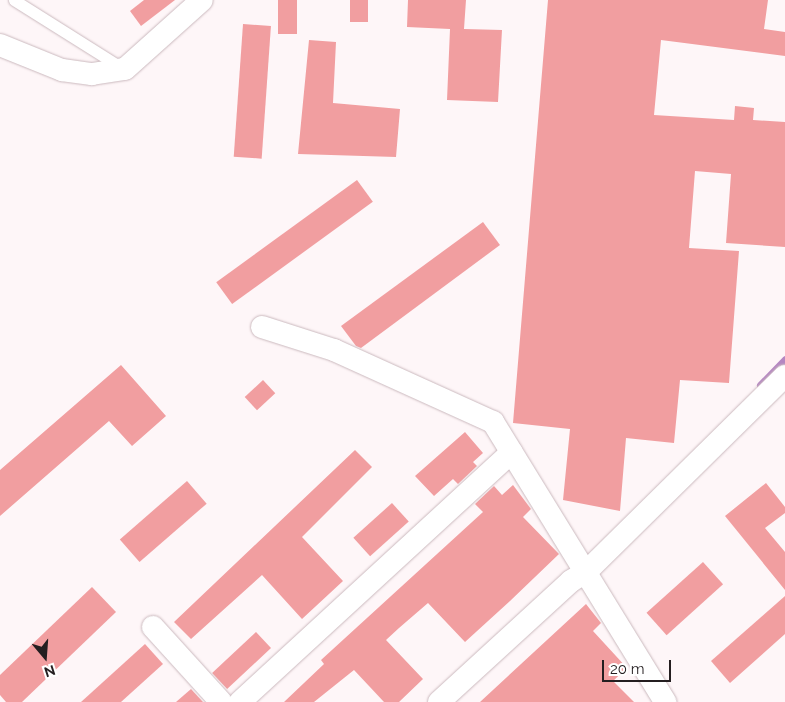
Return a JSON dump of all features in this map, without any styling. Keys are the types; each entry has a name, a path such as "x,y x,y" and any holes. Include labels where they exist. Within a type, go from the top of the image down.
{"street":[{"path":"0,45 62,70 92,74 125,69 202,0"},
{"path":"262,328 334,350 493,422 665,702"},
{"path":"439,702 571,581 586,572 785,376"},
{"path":"240,702 512,452"},
{"path":"153,627 221,702"}],"lane":[{"path":"14,0 125,69"}],"building":[{"path":"144,0 175,0 141,26 130,11"},
{"path":"278,0 297,0 297,34 278,34"},
{"path":"350,0 368,0 368,22 350,22"},
{"path":"408,0 466,0 464,29 502,30 498,102 447,100 450,29 407,27"},
{"path":"548,0 768,0 764,29 785,32 785,56 661,40 654,115 734,120 735,106 754,108 753,120 785,122 785,247 726,243 731,174 695,171 689,248 739,251 729,383 680,380 674,443 626,438 620,511 563,500 570,429 513,423"},
{"path":"243,24 271,26 262,159 234,157"},
{"path":"309,40 336,42 333,103 400,109 396,157 298,154"},
{"path":"357,180 373,202 232,304 216,282"},
{"path":"483,222 500,245 361,348 356,346 341,326"},
{"path":"121,365 166,416 132,446 109,421 0,516 0,470"},
{"path":"263,380 275,393 257,410 245,397"},
{"path":"465,432 483,453 473,462 477,466 458,484 453,479 434,496 415,476"},
{"path":"355,450 372,467 302,537 343,581 302,619 262,575 191,639 174,622"},
{"path":"187,481 207,504 140,562 120,539"},
{"path":"766,483 785,507 785,513 765,528 785,552 785,590 725,516"},
{"path":"513,485 531,509 523,517 559,554 510,601 465,642 428,603 399,628 386,640 423,679 399,702 384,702 354,670 314,702 284,702 324,664 321,660 483,512 475,504 494,486 502,495"},
{"path":"392,503 409,522 370,556 353,538"},
{"path":"703,562 723,584 667,635 647,613"},
{"path":"92,587 116,612 22,702 6,702 0,695 0,675"},
{"path":"785,596 785,634 730,683 711,661"},
{"path":"586,604 601,623 593,631 627,668 613,681 634,702 480,702"},
{"path":"256,632 271,648 227,689 212,673"},
{"path":"145,644 163,664 121,702 81,702"},
{"path":"191,689 203,702 176,702"}],"waterway":[{"path":"760,385 785,359"}]}
